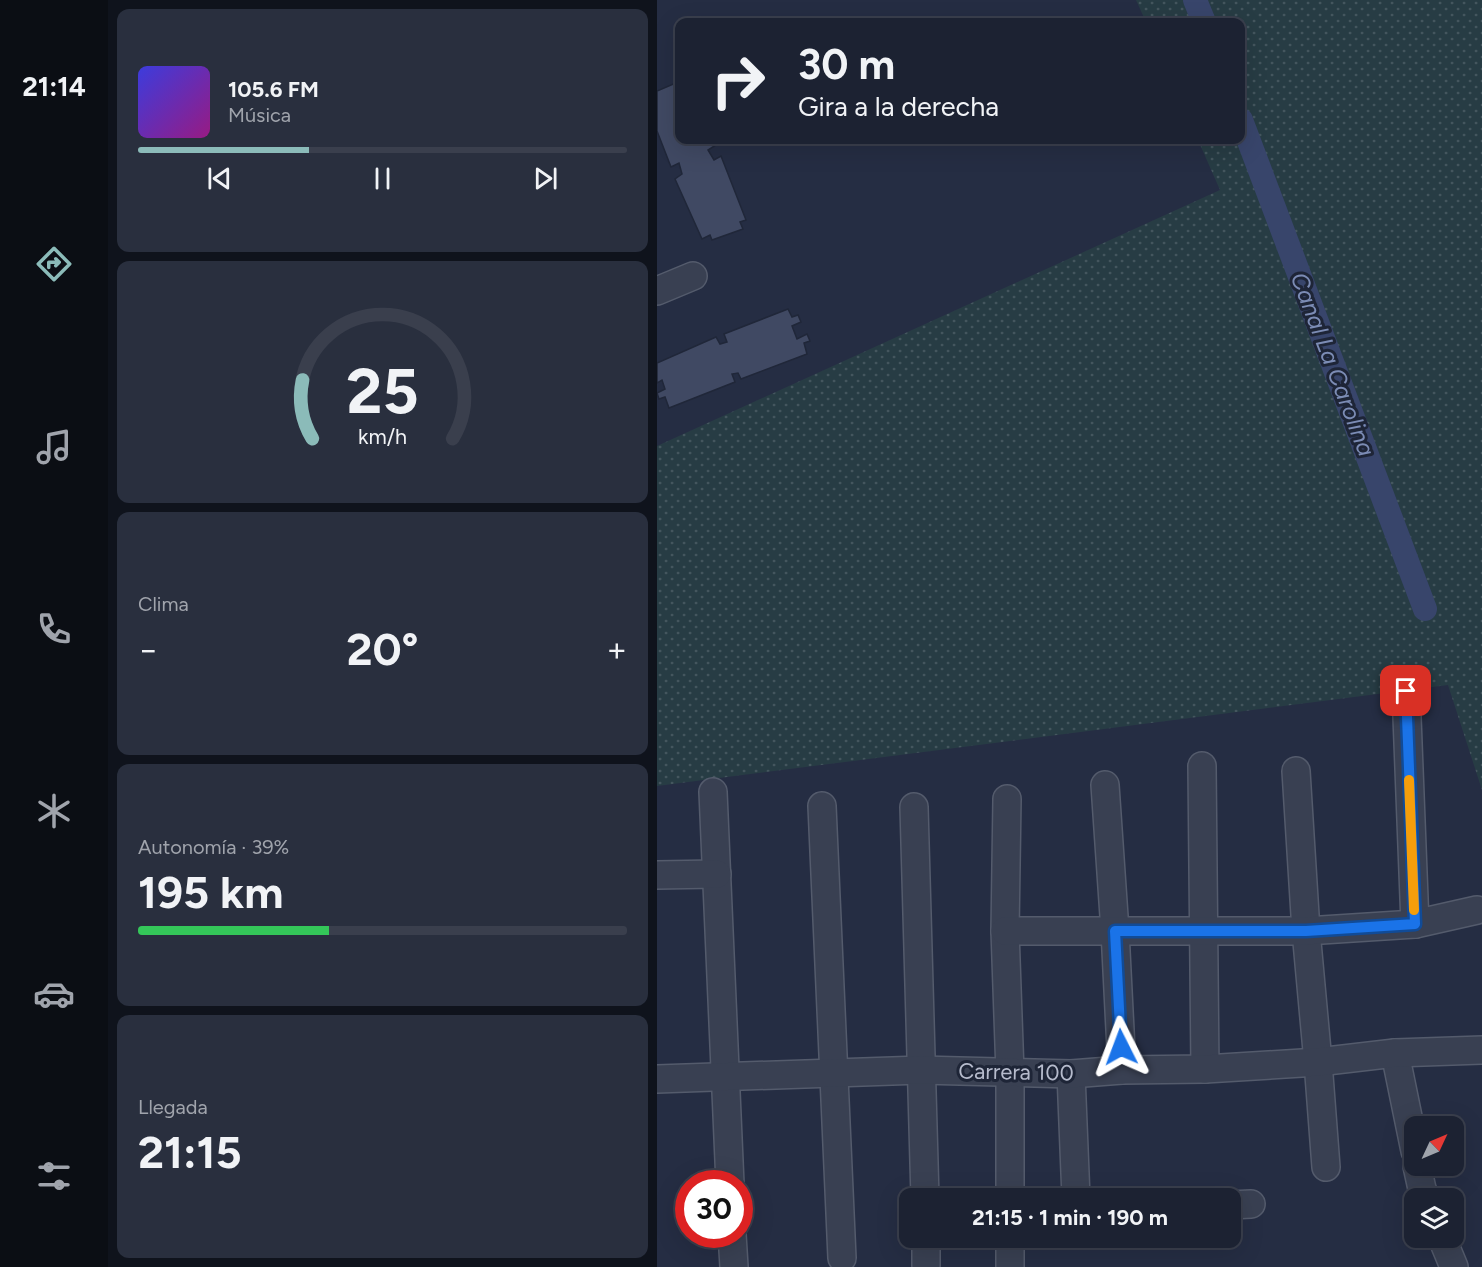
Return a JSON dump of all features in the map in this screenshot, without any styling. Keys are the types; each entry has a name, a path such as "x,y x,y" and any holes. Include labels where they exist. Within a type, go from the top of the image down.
{"street":[{"path":"657,291 693,276"},
{"path":"1406,691 1415,924"},
{"path":"1202,766 1205,1069"},
{"path":"1296,771 1306,931 1326,1167"},
{"path":"1105,785 1122,1070"},
{"path":"713,792 729,1170"},
{"path":"1007,799 1005,931 1009,1188"},
{"path":"822,806 842,1258"},
{"path":"914,807 925,1188"},
{"path":"657,875 717,874"},
{"path":"1005,931 1306,931 1415,924 1477,910"},
{"name":"Carrera 100","path":"657,1079 921,1070 1071,1074 1122,1070 1205,1069 1318,1062 1395,1053 1482,1050"},
{"path":"1395,1053 1408,1116"},
{"path":"1071,1074 1076,1188"},
{"path":"733,1248 734,1267"},
{"path":"926,1248 926,1265"},
{"path":"1009,1248 1009,1267"},
{"path":"1446,1248 1454,1267"}],"shaded area":[{"path":"1136,0 1482,0 1482,790 1448,685 657,786 657,446 1220,190 1200,144 1245,144 1245,18 1144,18"}],"building":[{"path":"675,83 675,144 716,144 708,150 714,160 721,156 746,220 740,222 743,229 712,240 710,235 702,239 675,179 682,174 679,163 671,167 657,131 657,91"},
{"path":"788,309 792,317 798,315 801,322 792,326 797,339 807,334 810,341 804,343 807,354 741,379 738,373 732,374 735,382 669,408 665,397 659,399 657,393 665,389 662,380 657,383 657,363 716,337 720,344 727,342 724,334"}],"waterway":[{"name":"Canal La Carolina","path":"1195,0 1202,18"},
{"name":"Canal La Carolina","path":"1245,131 1425,609"}],"slow traffic":[{"path":"1409,780 1414,910"}],"route":[{"path":"1121,1047 1115,931 1306,931 1415,924 1406,691"}]}
